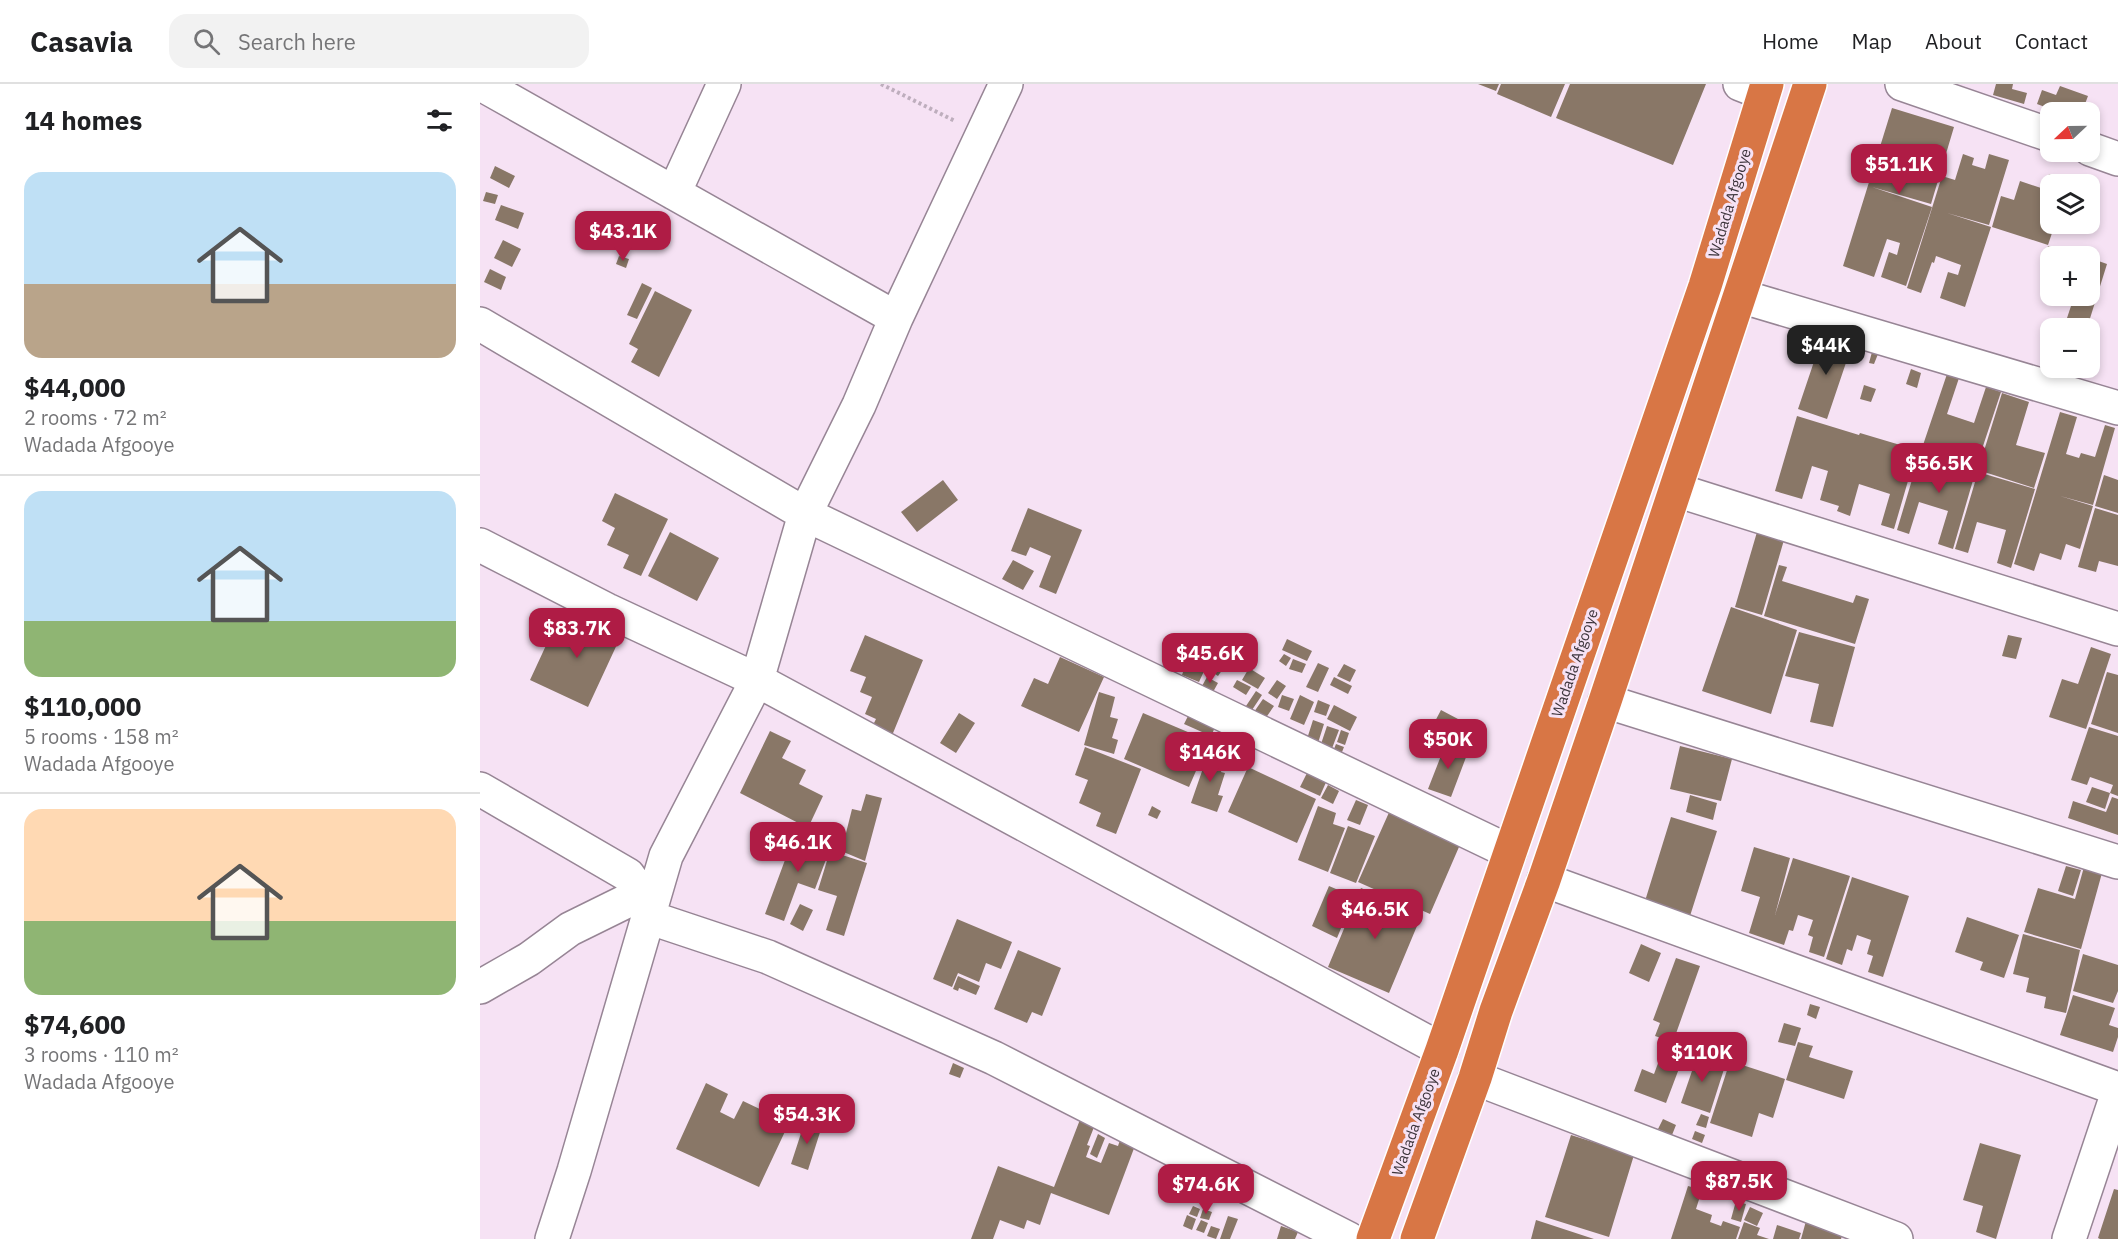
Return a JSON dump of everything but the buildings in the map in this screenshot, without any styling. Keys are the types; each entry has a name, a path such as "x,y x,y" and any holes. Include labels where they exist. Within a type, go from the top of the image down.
{"highway":[{"path":"1417,1239 1605,701 1810,84"},
{"name":"Wadada Afgooye","path":"1373,1239 1442,1050 1705,286 1757,87"}],"street":[{"path":"481,84 896,318"},
{"path":"674,193 724,84"},
{"path":"552,1239 574,1171 644,906 666,856 757,680 805,514 859,405 896,318 1006,84"},
{"path":"1902,84 2040,132"},
{"path":"2100,153 2118,159"},
{"path":"1740,296 2118,408"},
{"path":"480,324 805,514 1510,852"},
{"path":"1676,490 2118,629"},
{"path":"480,545 607,610 757,680 1442,1050"},
{"path":"1605,701 2118,862"},
{"path":"480,789 628,875 644,906"},
{"path":"1544,879 2118,1090 2069,1239"},
{"path":"480,987 529,959 570,930 644,906 768,957 994,1058 1349,1239"},
{"path":"1475,1078 1896,1239"}],"path":[{"path":"881,84 983,135"}]}
